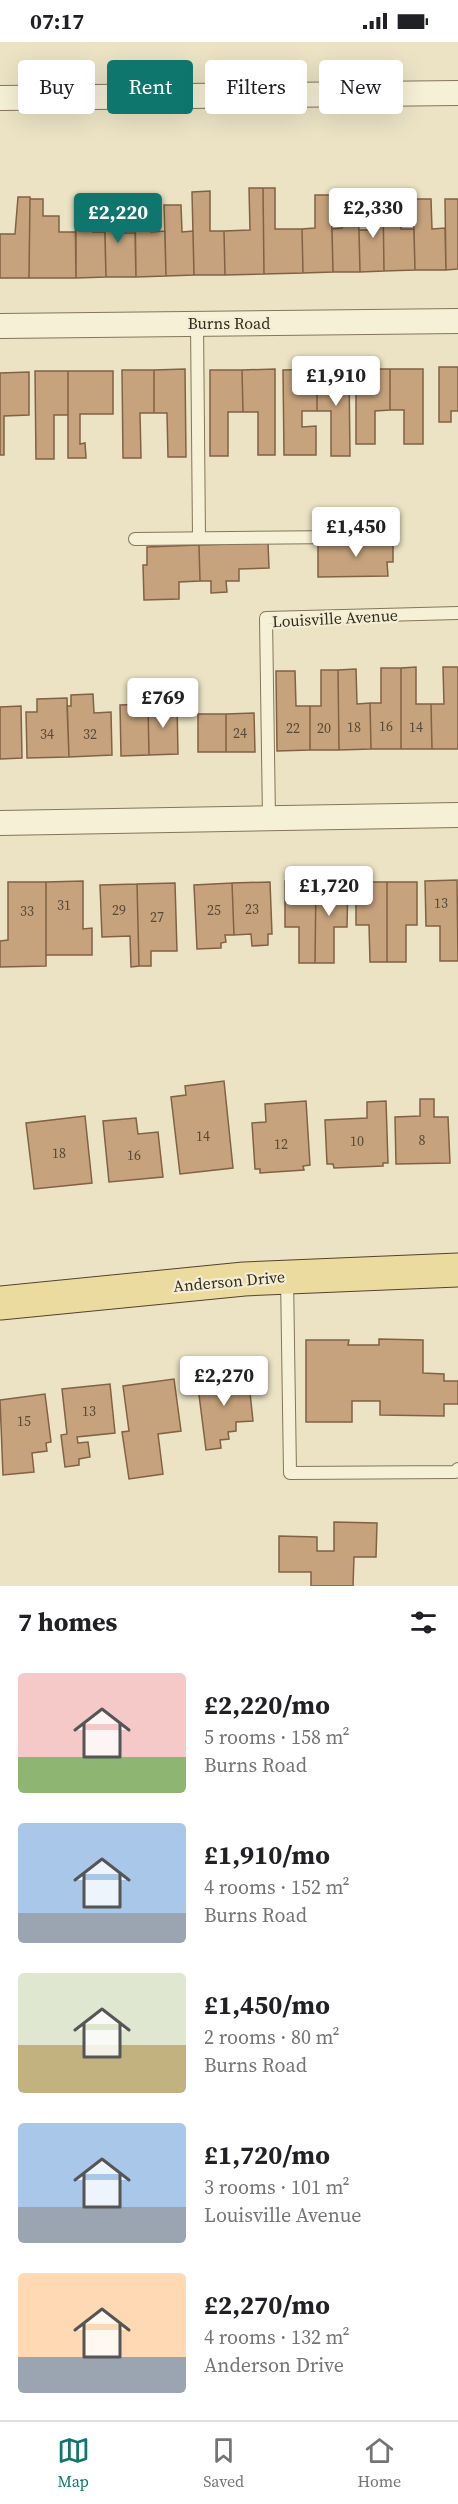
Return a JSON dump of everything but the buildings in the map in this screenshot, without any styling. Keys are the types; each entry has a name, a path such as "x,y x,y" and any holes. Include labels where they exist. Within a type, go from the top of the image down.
{"main road":[{"name":"Anderson Drive","path":"0,1303 287,1276 458,1270"}],"street":[{"path":"0,98 458,93"},
{"name":"Burns Road","path":"0,326 458,321"},
{"path":"0,823 458,815"}],"lane":[{"path":"197,323 200,538"},
{"path":"135,539 345,537"},
{"name":"Louisville Avenue","path":"269,819 266,618 458,613"},
{"path":"287,1276 290,1473 455,1472 458,1469"}]}
